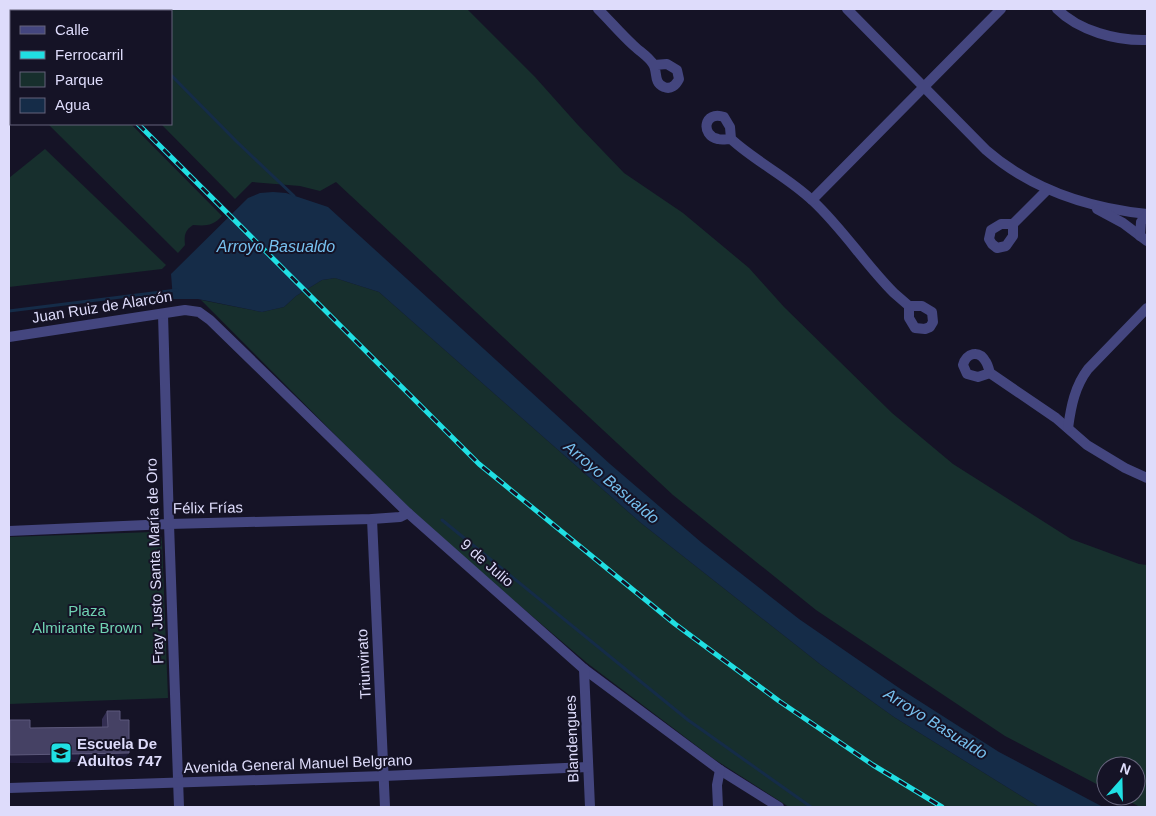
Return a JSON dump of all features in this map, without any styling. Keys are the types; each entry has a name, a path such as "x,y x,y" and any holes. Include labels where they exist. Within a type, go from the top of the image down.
{"street":[{"path":"598,9 654,65"},
{"path":"847,9 1000,162 1046,190 1087,204 1147,214"},
{"path":"812,200 1002,9"},
{"path":"1057,9 1073,22 1100,33 1127,40 1147,40"},
{"path":"731,139 812,200 880,279 909,306"},
{"path":"1013,224 1046,190"},
{"path":"1087,204 1123,223 1144,239"},
{"path":"1144,239 1141,222 1147,214"},
{"path":"1068,428 1081,378 1147,308"},
{"name":"Juan Ruiz de Alarcón","path":"9,337 185,310 199,312"},
{"name":"9 de Julio","path":"199,312 210,320 408,513 584,669 720,770 779,807"},
{"name":"Fray Justo Santa María de Oro","path":"163,314 179,807"},
{"path":"990,373 1056,418 1087,445 1107,458 1147,478"},
{"name":"Félix Frías","path":"9,531 169,524 372,519 400,517 408,513"},
{"name":"Triunvirato","path":"372,519 385,807"},
{"name":"Blandengues","path":"584,669 590,807"},
{"name":"Avenida General Manuel Belgrano","path":"9,788 384,776 588,767"},
{"path":"718,807 717,785 720,770"}],"green space":[{"path":"9,9 17,9 10,10 10,86"},
{"path":"48,9 467,9 535,77 624,173 683,213 749,268 784,307 892,413 953,464 1071,539 1139,564 1147,565 1147,807 1138,806 1146,806 1146,756 1096,756 1096,784 1005,736 816,610 673,495 336,182 320,191 300,186 252,182 235,199 162,125 172,125 172,10"},
{"path":"49,125 132,125 222,216 212,224 193,225 190,227 186,233 185,245 178,253"},
{"path":"45,149 166,265 162,269 9,287 9,178"},
{"path":"335,278 379,292 641,523 820,664 894,717 1039,807 789,807 714,759 587,663 421,521 201,300 262,312 284,307 296,296 322,280"},
{"name":"Plaza Almirante Brown","path":"153,532 161,536 162,541 168,698 9,704 9,537"}],"water":[{"name":"Arroyo Basualdo","path":"260,193 286,193 328,207 610,464 702,543 799,619 902,690 999,752 1096,803 1096,806 1103,807 1039,807 894,717 820,664 641,523 379,292 335,278 322,280 296,296 284,307 262,312 198,299 173,299 171,274 248,198"}],"building":[{"path":"107,711 120,711 120,720 129,720 129,753 10,755 10,720 30,720 30,728 108,727"}],"waterway":[{"path":"172,76 294,196"},
{"name":"Arroyo Basualdo","path":"9,311 177,290"},
{"path":"442,520 688,720 811,807"}],"railway":[{"path":"139,125 479,464 675,624 779,701 873,765 942,807"}],"place":[{"name":"Escuela De Adultos 747","path":"61,753"}]}
